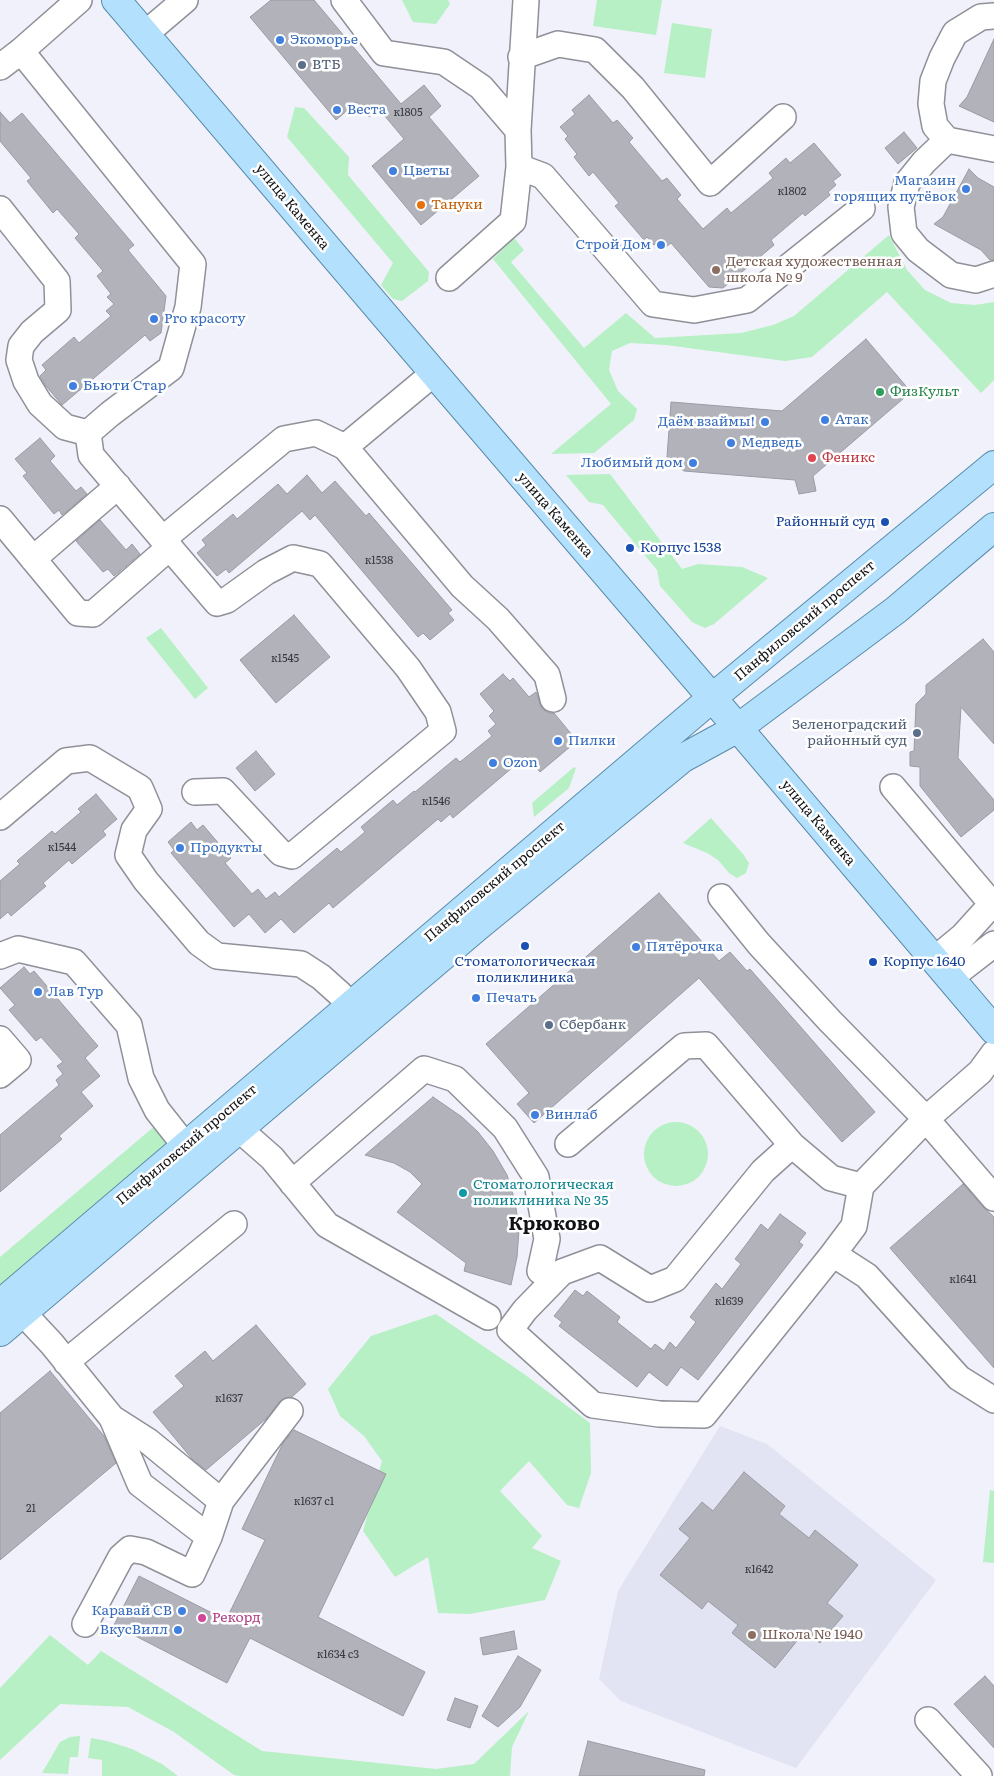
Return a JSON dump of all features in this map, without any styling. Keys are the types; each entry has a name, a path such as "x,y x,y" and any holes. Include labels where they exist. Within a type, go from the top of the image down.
{"main road":[{"name":"улица Каменка","path":"116,0 994,1030"},
{"name":"Панфиловский проспект","path":"232,1120 350,1006 712,698 994,465"},
{"name":"Панфиловский проспект","path":"0,1332 10,1305 232,1120 496,911 682,758 738,728 896,610 994,527"}],"lane":[{"path":"0,67 79,0"},
{"path":"145,34 186,0"},
{"path":"344,0 384,53 444,62 481,87 518,130"},
{"path":"449,278 513,221 519,167 518,130 526,0"},
{"path":"994,16 981,17 955,34 933,80 931,104 935,126 947,140 994,149"},
{"path":"522,57 558,44 595,50 633,88 710,183 783,117"},
{"path":"21,51 193,264 188,307 172,368 110,414 88,433"},
{"path":"947,140 924,162 907,183 901,207 904,233 918,250 951,275 976,280 994,274"},
{"path":"519,167 543,176 653,304 694,310 747,300 862,208"},
{"path":"0,209 57,281 58,310 32,332 21,346 19,360 26,380 40,404 65,427 88,433"},
{"path":"346,447 434,373"},
{"path":"88,433 91,455 217,603 227,600 266,572 293,558 320,564 408,668 438,712 443,731 292,856 281,853 223,791 195,792"},
{"path":"0,519 78,613 93,614 166,543 284,439 316,433 346,447 462,586 498,619 547,675 553,699"},
{"path":"33,559 118,486"},
{"path":"0,817 66,761 90,758 140,788 149,809 134,830 128,855 146,881 199,943 217,956 301,964 321,977 350,1006"},
{"path":"893,788 992,904 963,936 942,969"},
{"path":"721,897 759,944 830,1021 926,1119 994,1198"},
{"path":"942,969 994,944"},
{"path":"0,956 18,949 74,962 129,1025 141,1078 157,1110 192,1154"},
{"path":"0,1039 18,1060 0,1075"},
{"path":"568,1144 684,1046 706,1045 792,1145 831,1178 860,1186"},
{"path":"792,1145 762,1171 674,1279 650,1289 600,1258 562,1272 525,1310 510,1330 593,1405 659,1414 704,1415 854,1226 860,1186 926,1119 980,1072 994,1053"},
{"path":"292,1183 428,1059 455,1079 506,1128 536,1177 547,1239 540,1271"},
{"path":"232,1120 272,1158 327,1225 488,1317"},
{"path":"66,1362 234,1224"},
{"path":"833,1254 866,1276 959,1378 994,1400"},
{"path":"10,1305 52,1344 66,1362 100,1413 140,1484 209,1537"},
{"path":"85,1624 122,1557 130,1549 146,1552 192,1574 209,1537 221,1501 290,1411"},
{"path":"100,1413 148,1440 221,1501"},
{"path":"928,1720 979,1776"}],"shaded area":[{"name":"Школа № 1940","path":"720,1426 767,1444 936,1580 796,1768 621,1701 599,1679 618,1591"}],"green space":[{"path":"402,0 448,0 450,4 436,24 413,22"},
{"path":"597,0 662,0 656,35 593,26"},
{"path":"672,23 712,29 705,78 664,73"},
{"path":"295,107 304,108 349,157 348,175 429,272 428,281 402,301 393,299 381,285 393,263 287,137"},
{"path":"889,235 907,270 925,290 951,303 975,305 994,302 994,380 981,393 887,292 812,357 785,361 666,345 630,343 612,351 609,370 618,391 637,409 634,420 594,453 551,454 611,404 493,259 514,238 524,250 511,262 584,348 626,313 655,338 741,333 773,325 794,316"},
{"path":"610,474 682,569 698,564 742,567 768,578 714,624 705,628 692,622 660,586 657,570 603,505 589,502 566,475"},
{"path":"161,628 208,688 195,699 146,638"},
{"path":"574,767 576,768 569,788 534,817 532,803"},
{"path":"711,818 749,863 746,873 737,878 729,873 718,860 683,843"},
{"path":"676,1122 688,1124 699,1131 706,1142 708,1154 706,1166 699,1177 688,1184 676,1186 664,1184 653,1177 646,1166 644,1154 646,1142 653,1131 664,1124"},
{"path":"156,1125 170,1142 0,1296 0,1257"},
{"path":"436,1314 524,1374 590,1423 591,1473 579,1508 567,1505 529,1461 500,1491 542,1536 532,1548 561,1561 545,1600 470,1614 438,1613 428,1557 395,1577 363,1531 382,1461 364,1436 340,1416 328,1389 371,1336"},
{"path":"990,1490 994,1491 994,1563 983,1562"},
{"path":"50,1635 88,1665 101,1651 262,1751 436,1769 474,1764 529,1711 512,1747 510,1776 240,1776 234,1775 174,1732 128,1707 60,1704 0,1760 0,1688"},
{"path":"80,1736 78,1757 70,1757 68,1774 42,1773 60,1742 70,1737"},
{"path":"91,1738 132,1749 162,1764 178,1776 102,1776 102,1760 88,1758"}],"building":[{"path":"271,0 314,0 401,104 424,85 441,106 429,117 479,176 421,225 372,166 404,139 379,109 369,117 357,102 336,120 250,17"},
{"path":"994,39 994,122 959,106 967,97"},
{"path":"589,95 613,123 617,120 633,138 629,142 662,181 667,178 681,195 677,199 703,229 727,208 731,213 773,178 769,173 786,158 790,163 814,143 841,175 833,181 836,185 828,192 830,195 805,216 803,213 771,240 774,245 723,288 709,287 671,243 663,249 657,243 654,245 647,237 644,240 615,206 619,203 593,172 589,176 574,157 577,154 565,139 568,136 560,127 575,114 572,110"},
{"path":"0,112 10,123 22,113 134,245 128,250 166,296 161,333 150,341 145,335 62,405 40,376 46,370 42,365 74,337 79,343 111,316 106,311 114,304 107,297 111,294 97,276 103,271 75,238 79,234 57,209 53,213 27,181 31,178 0,141"},
{"path":"904,132 917,148 898,164 885,148"},
{"path":"969,169 978,178 994,187 994,260 990,260 981,250 934,224 943,217"},
{"path":"866,339 911,392 813,476 816,491 799,494 795,480 684,471 667,457 671,402 782,411"},
{"path":"40,438 55,456 50,461 76,491 81,487 87,494 62,515 59,510 54,514 23,476 27,473 15,459"},
{"path":"307,475 322,493 335,481 366,516 369,513 452,610 448,613 454,620 430,640 423,633 418,637 315,515 310,520 302,511 229,573 226,569 217,576 197,553 206,545 202,540 233,514 237,519 278,484 287,494"},
{"path":"100,520 126,550 132,544 140,554 114,576 108,569 103,572 76,541"},
{"path":"294,615 330,657 276,703 240,660"},
{"path":"983,639 994,652 994,744 961,707 958,758 994,800 994,810 961,837 920,786 920,767 910,766 910,752 914,751 916,704 926,694 926,685"},
{"path":"503,674 510,681 513,678 529,697 536,692 542,709 549,713 554,713 577,741 540,772 526,756 453,818 450,814 441,822 438,819 333,908 329,903 294,933 281,919 265,933 249,914 234,927 171,853 174,850 168,842 191,822 197,830 203,825 231,858 225,863 252,894 258,889 266,899 275,892 279,897 337,848 341,852 365,832 361,827 393,800 397,805 456,758 460,762 492,736 488,731 496,724 489,716 494,711 480,694"},
{"path":"256,751 275,774 255,791 236,768"},
{"path":"96,794 117,819 103,831 106,835 72,864 69,860 43,883 46,886 11,916 8,912 0,919 0,881 20,864 17,861 52,831 55,834 81,812 78,809"},
{"path":"659,893 719,961 730,952 747,971 750,969 875,1112 842,1142 699,978 534,1123 517,1104 529,1093 486,1044"},
{"path":"24,967 30,974 34,971 98,1046 85,1058 100,1076 81,1092 93,1106 59,1136 62,1139 0,1192 0,1135 59,1085 56,1080 63,1074 57,1066 63,1062 41,1037 36,1041 9,1010 15,1005 0,988"},
{"name":"Стоматологическая поликлиника № 35","path":"433,1097 462,1117 478,1132 493,1151 507,1175 515,1201 519,1230 517,1257 511,1285 464,1271 466,1263 397,1212 422,1184 410,1172 394,1163 365,1155"},
{"path":"963,1184 994,1217 994,1368 890,1248"},
{"path":"780,1214 806,1233 799,1242 803,1245 698,1380 681,1367 667,1386 649,1372 637,1387 559,1326 562,1322 554,1316 575,1290 583,1296 587,1291 620,1317 617,1322 651,1349 655,1344 664,1351 670,1342 676,1348 696,1322 690,1317 716,1283 722,1289 741,1264 735,1259 761,1224 768,1230"},
{"path":"256,1325 306,1384 292,1397 285,1398 279,1402 267,1418 206,1470 193,1460 153,1412 184,1386 175,1376 205,1351 213,1361"},
{"path":"50,1371 104,1436 116,1463 0,1560 0,1413"},
{"path":"294,1430 386,1474 318,1617 425,1672 403,1716 250,1638 227,1683 114,1625 139,1576 226,1620 265,1540 242,1529 283,1443"},
{"path":"744,1472 785,1506 779,1514 809,1538 815,1530 858,1565 827,1603 843,1616 820,1643 805,1631 775,1668 732,1633 738,1625 708,1601 702,1609 660,1575 690,1538 679,1529 702,1502 713,1511"},
{"path":"514,1631 517,1649 483,1655 480,1638"},
{"path":"518,1656 541,1670 520,1707 498,1727 482,1716"},
{"path":"985,1676 994,1686 994,1748 954,1704"},
{"path":"455,1698 478,1706 470,1728 447,1720"},
{"path":"588,1741 705,1770 704,1776 579,1776"}],"place":[{"name":"Экоморье","path":"280,40"},
{"name":"ВТБ","path":"302,65"},
{"name":"Веста","path":"337,110"},
{"name":"Цветы","path":"393,171"},
{"name":"Магазин горящих путёвок","path":"966,189"},
{"name":"Тануки","path":"421,205"},
{"name":"Строй Дом","path":"661,245"},
{"name":"Детская художественная школа № 9","path":"716,270"},
{"name":"Pro красоту","path":"154,319"},
{"name":"Бьюти Стар","path":"73,386"},
{"name":"ФизКульт","path":"880,392"},
{"name":"Атак","path":"825,420"},
{"name":"Даём взаймы!","path":"765,422"},
{"name":"Медведь","path":"731,443"},
{"name":"Феникс","path":"812,458"},
{"name":"Любимый дом","path":"693,463"},
{"name":"Районный суд","path":"885,522"},
{"name":"Корпус 1538","path":"630,548"},
{"name":"Зеленоградский районный суд","path":"917,733"},
{"name":"Пилки","path":"558,741"},
{"name":"Ozon","path":"493,763"},
{"name":"Продукты","path":"180,848"},
{"name":"Стоматологическая поликлиника","path":"525,946"},
{"name":"Пятёрочка","path":"636,947"},
{"name":"Корпус 1640","path":"873,962"},
{"name":"Лав Тур","path":"38,992"},
{"name":"Печать","path":"476,998"},
{"name":"Сбербанк","path":"549,1025"},
{"name":"Винлаб","path":"535,1115"},
{"name":"Стоматологическая поликлиника № 35","path":"463,1193"},
{"name":"Каравай СВ","path":"182,1611"},
{"name":"Рекорд","path":"202,1618"},
{"name":"ВкусВилл","path":"178,1630"},
{"name":"Школа № 1940","path":"752,1635"}],"district":[{"name":"Крюково","path":"554,1224"}]}
